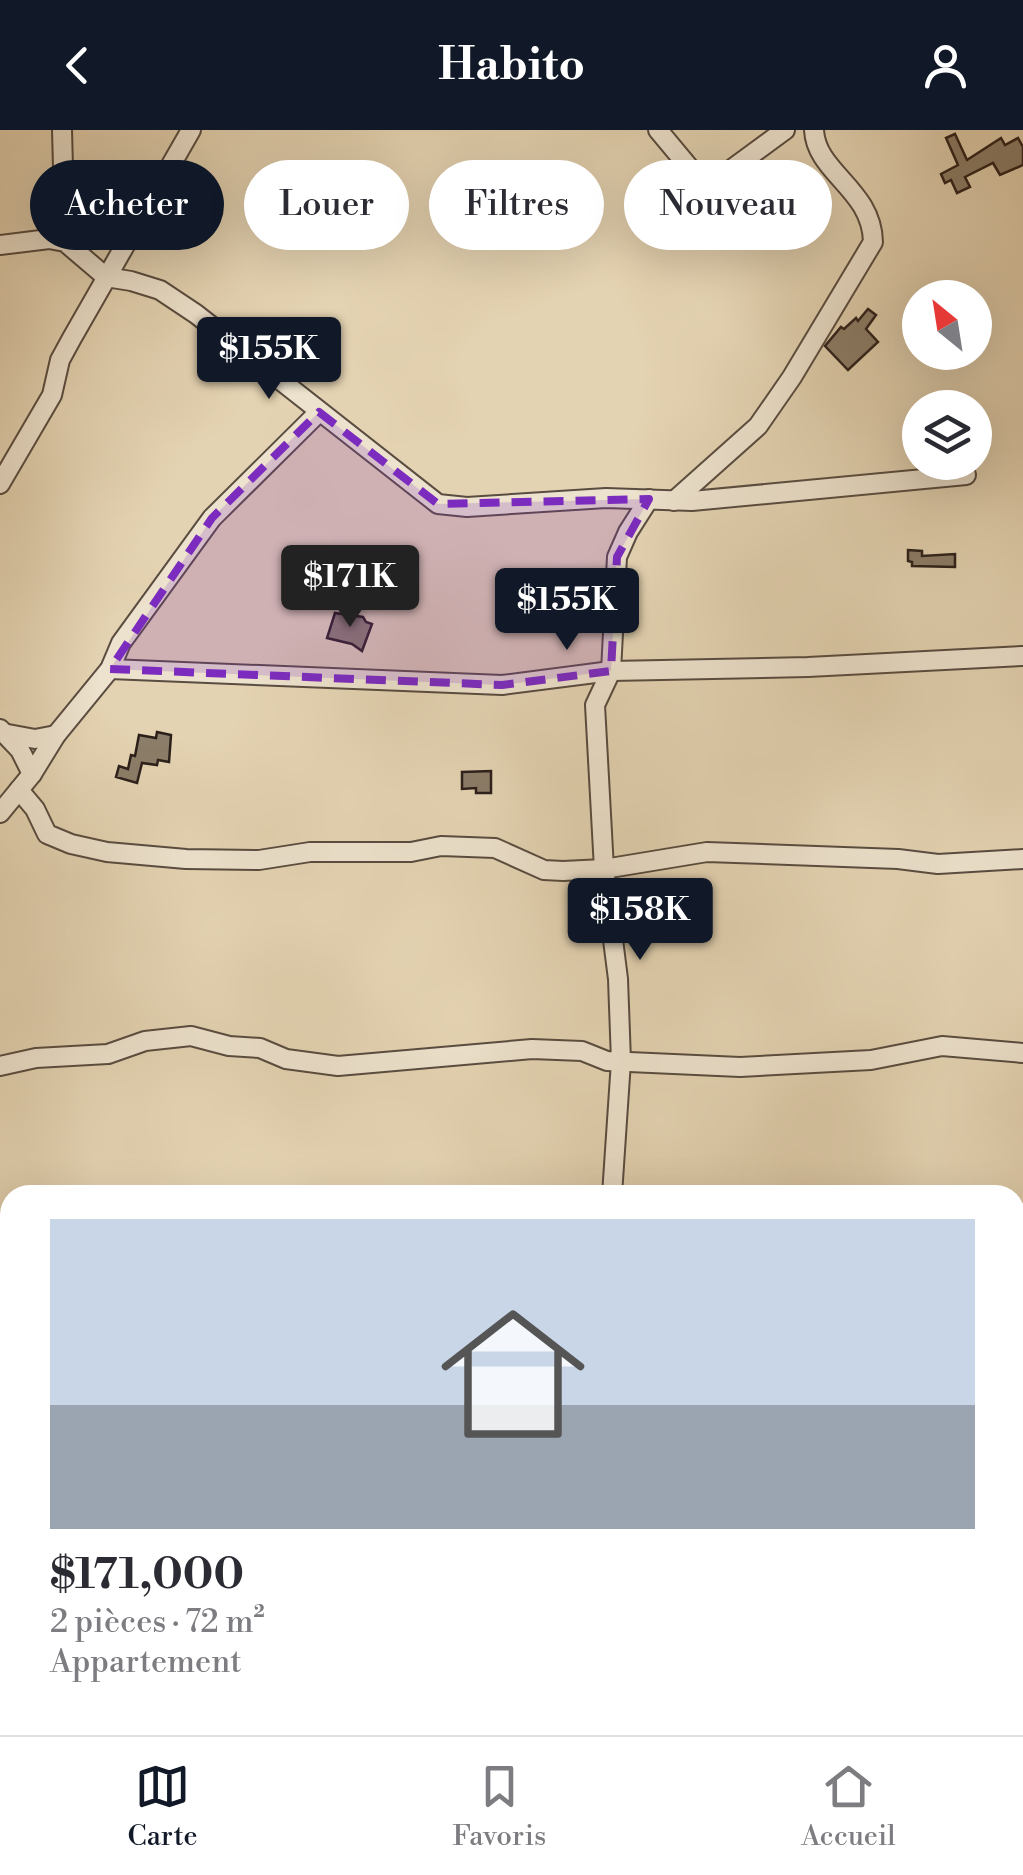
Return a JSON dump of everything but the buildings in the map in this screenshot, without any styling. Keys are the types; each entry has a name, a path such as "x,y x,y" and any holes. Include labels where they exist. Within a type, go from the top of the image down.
{"street":[{"path":"62,130 63,160"},
{"path":"0,484 52,395 60,360 191,130"},
{"path":"658,130 703,184 714,182 785,130"},
{"path":"674,501 758,426 873,242 872,221 848,185 824,159 814,130"},
{"path":"0,245 30,241"},
{"path":"75,250 106,278 160,290 181,303 438,504 467,507 570,499 674,501 902,480"},
{"path":"0,813 32,774 56,734 110,669 121,643 212,518 319,412"},
{"path":"594,705 611,671 617,557 649,500"},
{"path":"110,669 502,686 611,671 808,667 1023,656"},
{"path":"583,675 594,705 604,870 618,978 621,1061 613,1185"},
{"path":"4,732 35,739 56,734"},
{"path":"4,732 20,750 32,774"},
{"path":"19,790 36,810 47,834 71,844 107,852 186,859 259,860 310,852 411,852 440,846 495,848 544,870 604,870 707,852 938,864 1023,859"},
{"path":"0,1066 36,1058 108,1054 144,1041 191,1036 229,1046 260,1048 286,1059 338,1066 532,1049 582,1050 607,1061 740,1067 871,1060 942,1046 1023,1053"}],"highlighted area":[{"path":"319,412 438,504 649,499 617,557 611,671 502,685 110,669 212,518"}]}
